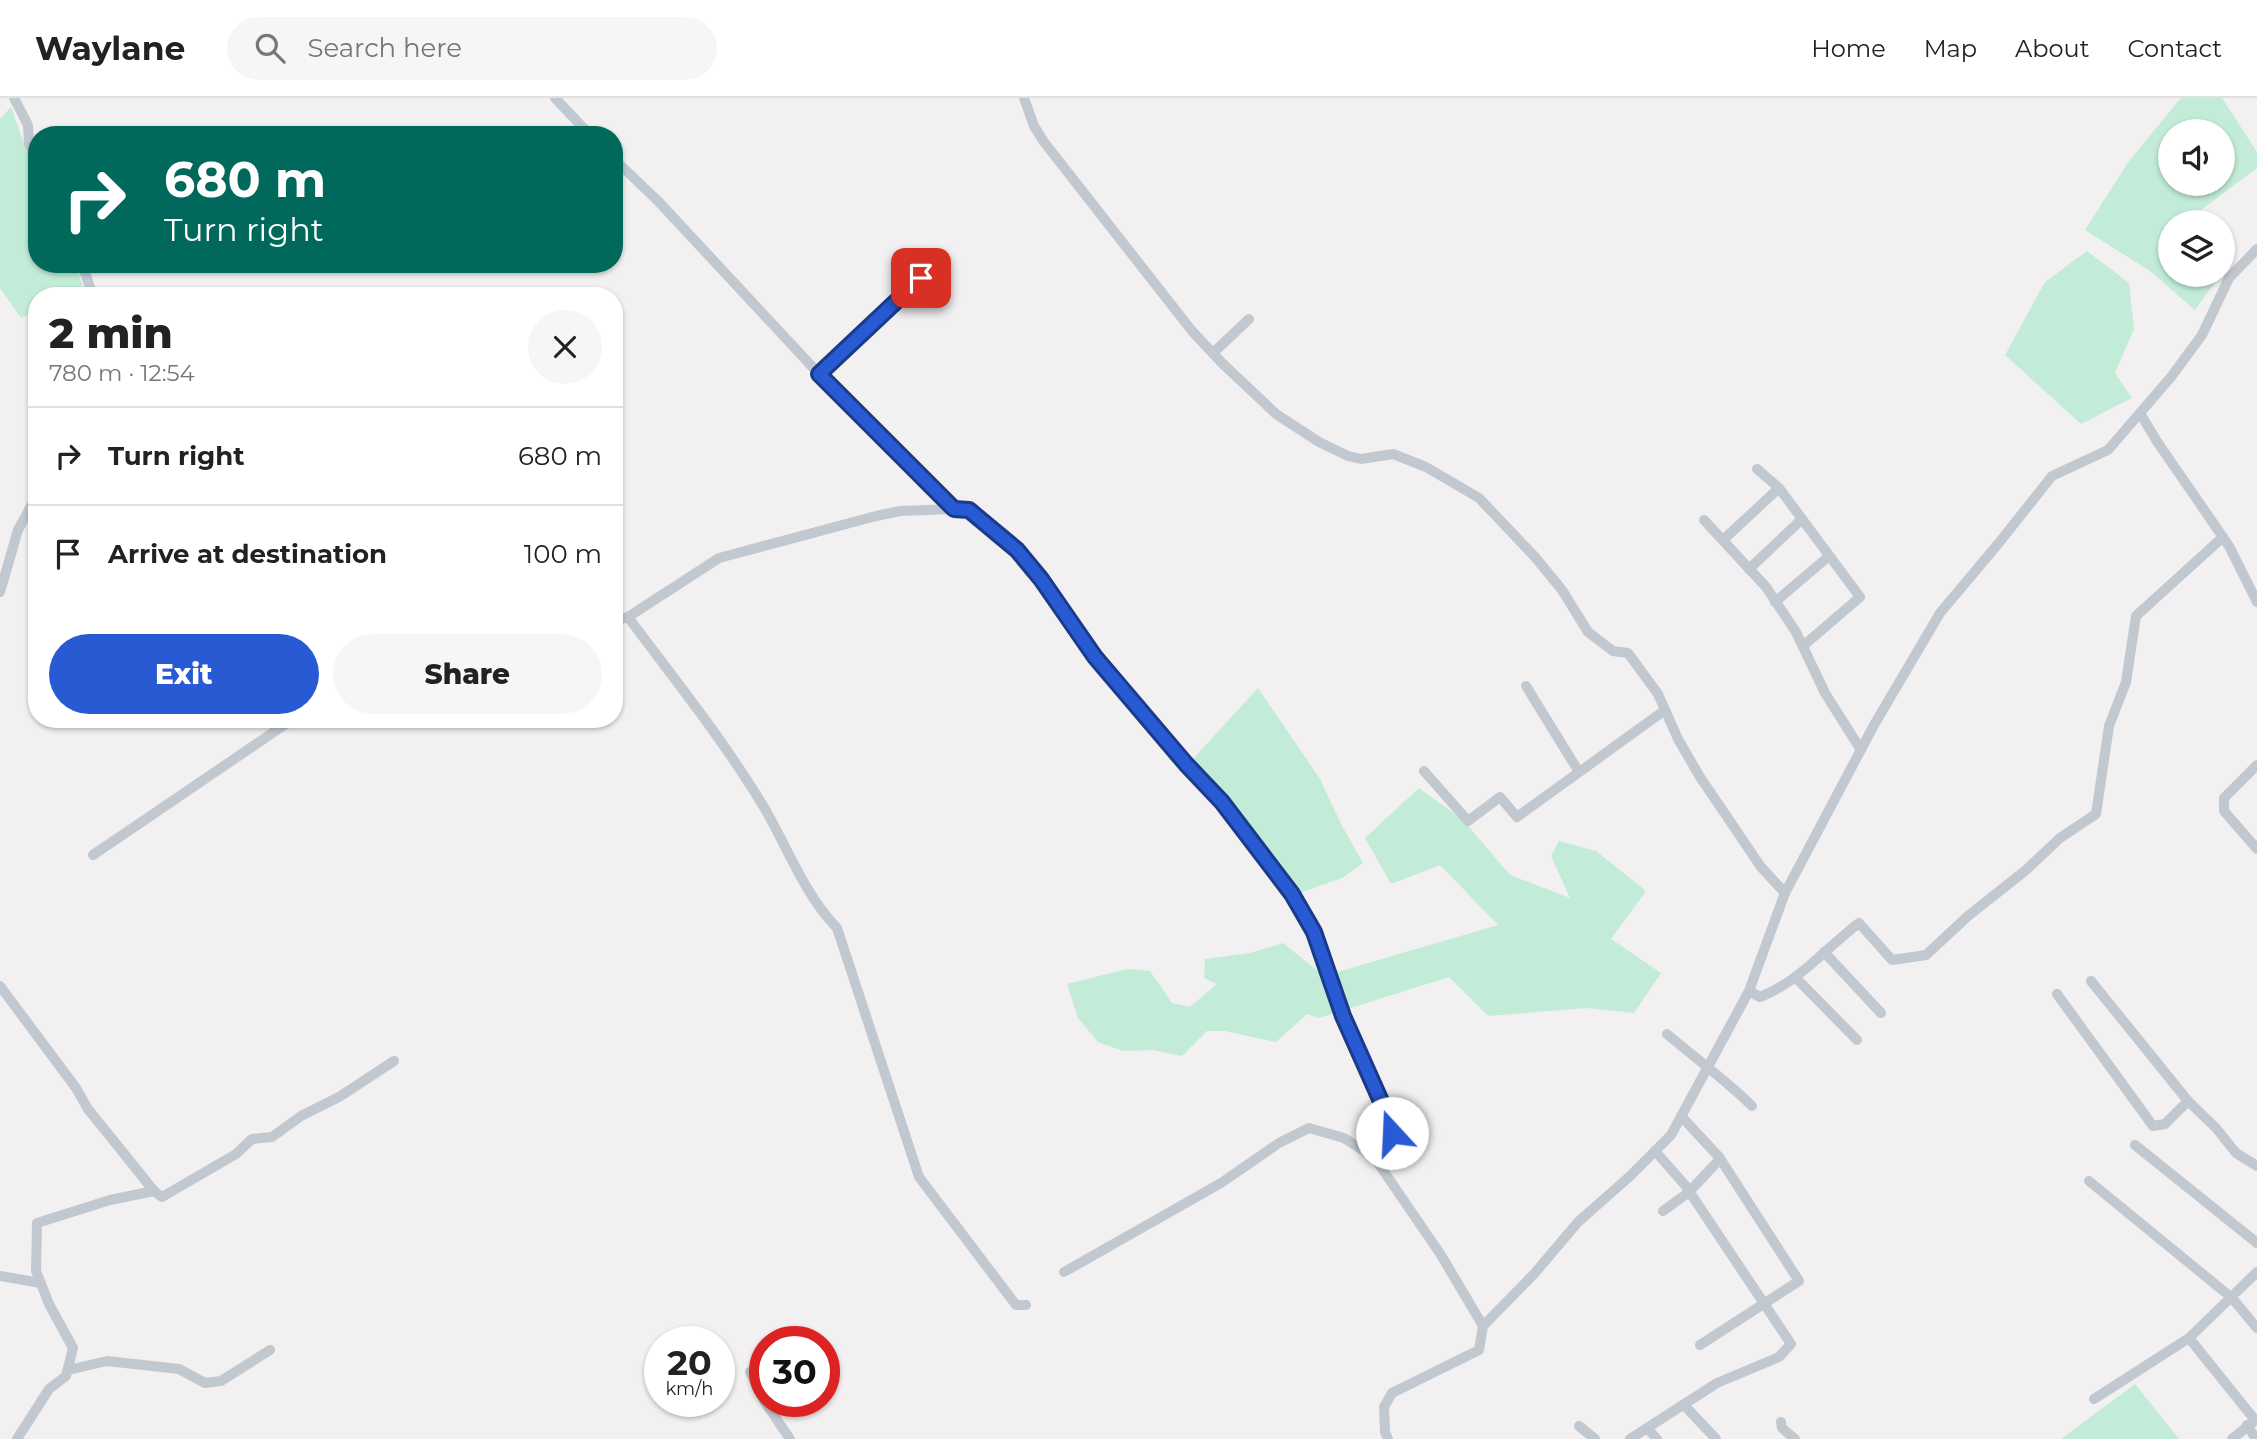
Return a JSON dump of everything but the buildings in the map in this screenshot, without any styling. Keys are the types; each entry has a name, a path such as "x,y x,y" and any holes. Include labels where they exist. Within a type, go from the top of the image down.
{"street":[{"path":"14,98 28,126"},
{"path":"555,98 581,126"},
{"path":"1024,98 1034,126 1044,142 1192,331 1276,414 1319,442 1348,456 1361,459 1393,454 1426,467 1479,498 1555,582 1588,632 1613,651 1628,653 1658,694 1678,739 1700,777 1761,867 1785,893"},
{"path":"623,168 658,201 819,374 954,509"},
{"path":"1388,1439 1385,1432 1384,1407 1392,1393 1479,1350 1483,1326 1534,1274 1578,1222 1671,1135 1749,991 1785,893 1861,750 1940,613 2052,477 2108,450 2202,335 2229,278 2257,249"},
{"path":"819,374 941,258"},
{"path":"1213,353 1249,319"},
{"path":"2140,413 2223,537 2257,602"},
{"path":"1757,469 1780,488 1860,597 1803,646"},
{"path":"1723,540 1780,488"},
{"path":"623,618 719,558 900,511 969,510 1017,550 1041,579 1095,657 1222,802 1292,894 1314,932 1348,1028 1392,1126 1392,1133 1374,1157"},
{"path":"0,592 18,530 28,512"},
{"path":"1749,569 1802,519"},
{"path":"1704,520 1775,602 1803,646 1825,693 1861,750"},
{"path":"1749,991 1760,997 1778,990 1859,923 1892,960 1926,956 1968,916 2026,870 2060,838 2096,814 2109,726 2126,682 2136,616 2223,537"},
{"path":"1775,602 1829,556"},
{"path":"628,617 727,749 765,810 821,911 837,928 919,1177 1016,1304 1027,1305"},
{"path":"1526,686 1579,772"},
{"path":"1424,772 1468,821 1500,797 1517,817 1665,710"},
{"path":"93,855 280,728"},
{"path":"2257,765 2224,798 2224,811 2257,849"},
{"path":"1824,952 1881,1013"},
{"path":"1795,977 1857,1040"},
{"path":"2091,981 2188,1101 2216,1128 2236,1153 2257,1166"},
{"path":"0,986 76,1088 88,1109 154,1191 162,1196 236,1154 252,1139 272,1137 301,1116 339,1097 394,1061"},
{"path":"2057,994 2153,1126 2165,1124 2188,1101"},
{"path":"1667,1034 1752,1107"},
{"path":"1681,1116 1720,1159 1799,1281 1700,1345"},
{"path":"1064,1272 1221,1183 1279,1143 1309,1128 1344,1138 1374,1157 1441,1255 1483,1326"},
{"path":"2135,1145 2257,1243"},
{"path":"1630,1439 1738,1372 1779,1357 1791,1344 1689,1192 1655,1151"},
{"path":"1663,1211 1689,1192 1720,1159"},
{"path":"2090,1181 2232,1298 2257,1328"},
{"path":"17,1439 49,1390 66,1376 73,1348 49,1304 36,1271 37,1223 110,1200 154,1191"},
{"path":"2094,1399 2189,1338 2257,1273"},
{"path":"0,1276 41,1283"},
{"path":"2189,1338 2253,1421 2256,1439"},
{"path":"68,1370 107,1361 179,1369 205,1383 221,1381 270,1350"},
{"path":"1685,1405 1716,1439"},
{"path":"775,1417 790,1439"},
{"path":"2232,1439 2253,1421"},
{"path":"1781,1422 1782,1428 1795,1439"},
{"path":"1579,1426 1595,1439"},
{"path":"1647,1428 1657,1439"}],"green space":[{"path":"2181,98 2222,98 2257,152 2257,168 2235,184 2235,119 2164,119"},
{"path":"11,107 28,150 28,273 78,273 83,286 28,287 28,314 21,318 0,288 0,119"},
{"path":"2158,126 2158,196 2220,196 2201,210 2158,210 2158,278 2085,230 2129,161"},
{"path":"2087,251 2129,283 2134,329 2115,373 2132,398 2081,424 2005,355 2045,282"},
{"path":"2168,287 2211,287 2195,310"},
{"path":"1258,688 1320,779 1363,863 1342,878 1297,894 1230,804 1191,761"},
{"path":"1419,788 1463,820 1510,875 1570,898 1551,856 1559,841 1596,851 1646,891 1611,939 1661,973 1634,1013 1586,1008 1488,1016 1449,977 1319,1018 1307,1014 1276,1042 1225,1031 1207,1031 1182,1056 1153,1050 1123,1051 1098,1042 1078,1018 1067,984 1127,969 1150,971 1172,1003 1190,1007 1217,984 1204,978 1205,959 1250,953 1283,943 1324,976 1498,925 1440,865 1391,884 1365,838"},
{"path":"2135,1384 2179,1439 2061,1439"}],"route":[{"path":"921,278 819,374 954,509 969,510 1017,550 1041,579 1095,657 1222,802 1292,894 1319,943 1343,1016 1392,1126 1392,1133"}]}
